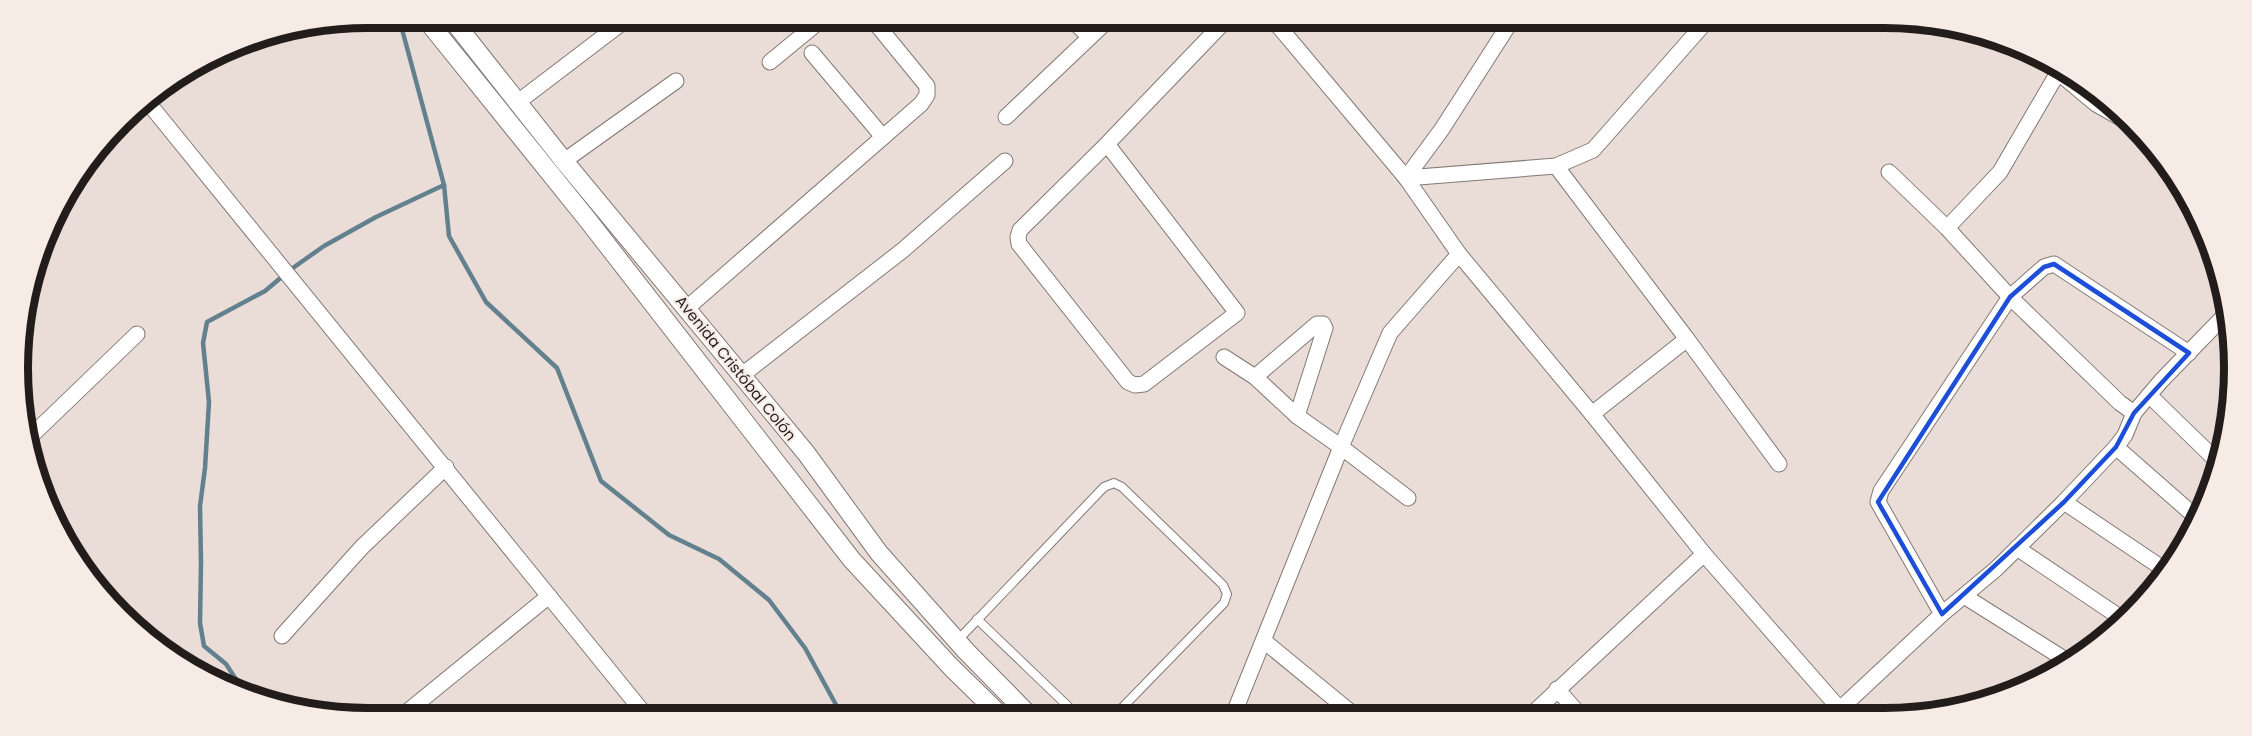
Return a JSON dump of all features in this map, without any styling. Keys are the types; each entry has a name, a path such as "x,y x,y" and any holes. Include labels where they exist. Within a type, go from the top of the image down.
{"street":[{"name":"Avenida Cristóbal Colón","path":"433,28 595,229 852,560 951,667 993,708"},
{"name":"Avenida Cristóbal Colón","path":"459,28 564,161 806,453 879,553 957,641 1022,708"},
{"path":"518,102 615,28"},
{"path":"770,62 811,28"},
{"path":"687,308 921,104 927,95 927,86 883,28"},
{"path":"1080,28 1090,37"},
{"path":"1006,117 1100,28"},
{"path":"1107,144 1237,313 1144,384 1136,385 1128,382 1019,244 1018,237 1020,230 1107,144 1218,28"},
{"path":"1280,28 1406,178 1459,254 1592,414 1704,554 1839,708"},
{"path":"1406,178 1442,129 1507,28"},
{"path":"1406,178 1556,166 1593,150 1700,28"},
{"path":"812,54 883,137"},
{"path":"1947,228 2000,172 2053,73"},
{"path":"564,161 676,81"},
{"path":"2085,95 2099,106"},
{"path":"152,107 640,708"},
{"path":"742,375 903,250 1005,161"},
{"path":"1556,166 1779,464"},
{"path":"1889,172 1947,228 2010,297 2120,403 2134,413"},
{"path":"1236,708 1341,447 1390,333 1459,254"},
{"path":"1942,614 1878,502 1881,491 2010,297 2044,267 2054,264 2189,353"},
{"path":"1846,708 1942,614 2017,548 2064,502 2116,447 2125,435 2134,413 2149,395 2220,320"},
{"path":"1255,377 1317,324 1323,324 1325,328 1297,416"},
{"path":"35,432 137,334"},
{"path":"1592,414 1687,339"},
{"path":"1224,357 1255,377 1297,416 1408,498"},
{"path":"2149,395 2212,456"},
{"path":"2116,447 2191,513"},
{"path":"282,636 362,547 446,467"},
{"path":"2064,502 2159,566"},
{"path":"2017,548 2117,615"},
{"path":"1538,708 1704,554"},
{"path":"412,708 549,596"},
{"path":"1964,596 2061,657"},
{"path":"1264,641 1346,708"},
{"path":"1557,689 1574,708"}],"lane":[{"path":"957,641 1104,488 1114,483 1122,487 1223,585 1227,594 1224,603 1122,708"},
{"path":"978,619 1070,708"}],"highlighted area":[{"path":"2054,264 2189,353 2134,413 2116,447 2064,502 1942,614 1878,502 2010,297 2044,267"}],"waterway":[{"path":"402,28 444,185 449,236 486,302 557,368 601,481 669,535 719,559 769,600 805,648 838,708"},
{"path":"238,682 226,664 204,646 200,623 200,506 209,402 203,343 207,322 265,291 324,246 376,217 444,185"}]}
